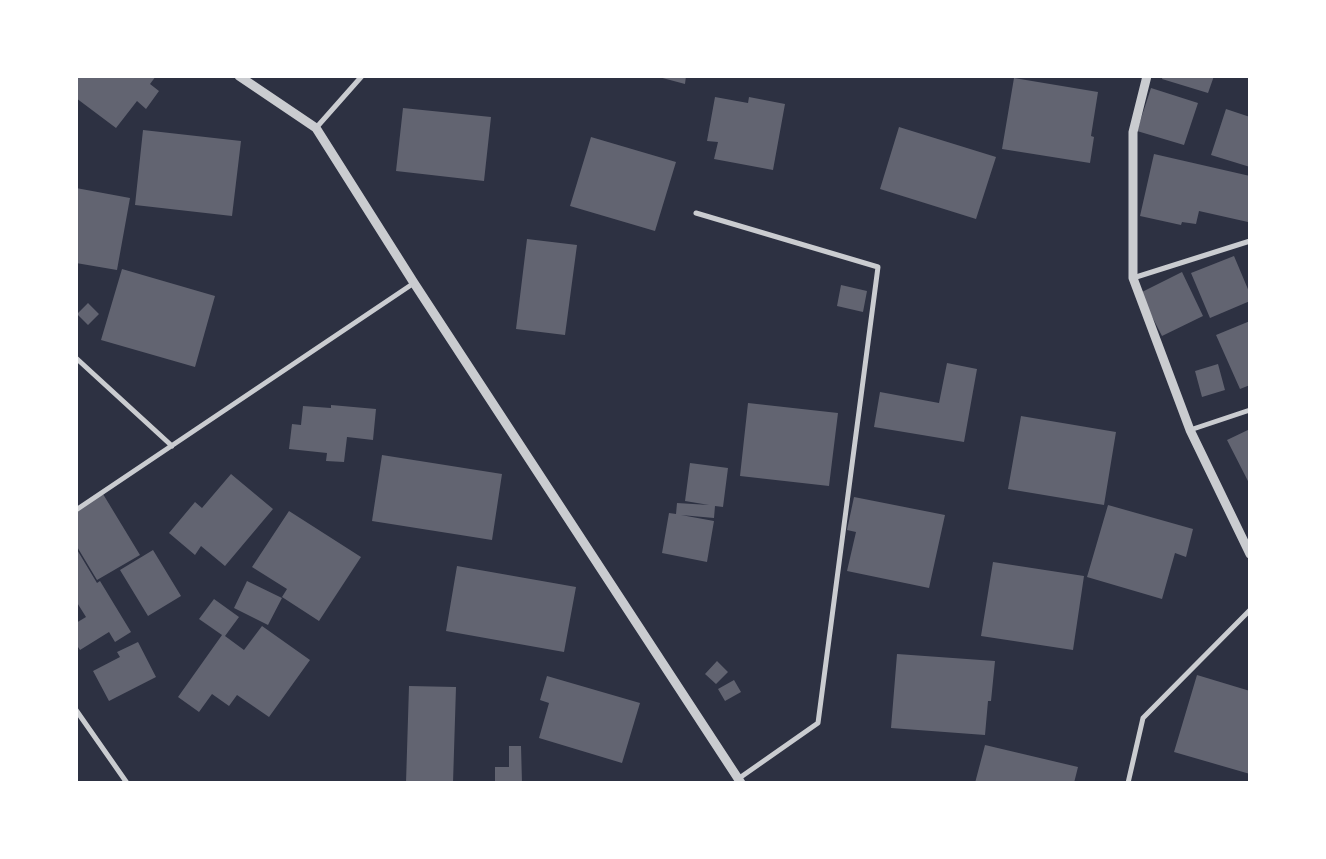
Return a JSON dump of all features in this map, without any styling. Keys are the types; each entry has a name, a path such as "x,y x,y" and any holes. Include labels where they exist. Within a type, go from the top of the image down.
{"street":[{"path":"239,76 316,128 414,283 739,781 818,722 878,267 696,213"},
{"path":"316,128 362,76"},
{"path":"1147,76 1133,132 1133,278 1190,430 1250,554"},
{"path":"1133,278 1250,241"},
{"path":"76,510 414,283"},
{"path":"76,358 172,446"},
{"path":"1190,430 1250,410"},
{"path":"1128,783 1143,718 1250,610"},
{"path":"76,710 127,783"}],"building":[{"path":"76,76 156,76 150,84 159,91 146,109 137,101 116,128 76,98"},
{"path":"655,76 686,76 685,84"},
{"path":"1163,76 1214,76 1208,93 1162,79"},
{"path":"1014,78 1098,92 1091,136 1094,137 1090,163 1002,149"},
{"path":"1151,88 1198,103 1184,145 1137,131"},
{"path":"715,97 748,103 749,97 785,104 773,170 714,159 718,142 707,141"},
{"path":"403,108 491,117 484,181 396,171"},
{"path":"1226,109 1250,117 1250,167 1211,155"},
{"path":"899,127 996,157 976,219 880,189"},
{"path":"143,130 241,141 232,216 135,205"},
{"path":"591,137 676,162 655,231 570,206"},
{"path":"1154,154 1250,176 1250,214 1248,222 1199,211 1196,224 1182,222 1181,225 1140,216"},
{"path":"76,188 130,198 117,270 76,263"},
{"path":"527,239 577,245 565,335 516,329"},
{"path":"1234,256 1250,294 1250,301 1210,318 1191,273"},
{"path":"122,269 215,296 195,367 101,340"},
{"path":"1182,272 1203,316 1162,336 1140,293"},
{"path":"841,285 867,291 863,312 837,306"},
{"path":"88,303 99,314 88,325 77,314"},
{"path":"1250,321 1250,385 1240,389 1216,335"},
{"path":"947,363 977,369 964,442 874,427 880,392 939,403"},
{"path":"1218,364 1225,390 1202,397 1195,371"},
{"path":"748,403 838,413 829,486 740,476"},
{"path":"331,405 376,409 373,440 347,437 344,462 326,461 327,453 289,449 292,424 301,425 303,406 331,408"},
{"path":"1021,416 1116,432 1104,505 1008,489"},
{"path":"1250,429 1250,485 1227,440"},
{"path":"382,455 502,474 492,540 372,521"},
{"path":"690,463 728,468 723,507 715,506 714,518 681,515 714,521 707,562 662,553 669,513 676,514 677,503 709,505 685,501"},
{"path":"231,474 273,509 225,566 201,546 195,555 169,533 195,502 202,508"},
{"path":"103,494 140,555 97,580 76,545 76,511"},
{"path":"854,497 945,515 929,588 847,571 856,532 847,530"},
{"path":"1108,505 1193,529 1186,557 1175,553 1162,599 1087,577"},
{"path":"289,511 361,557 319,621 282,597 287,589 252,567"},
{"path":"76,548 97,583 100,581 131,632 115,642 109,632 80,650 76,644 76,623 86,617 76,601"},
{"path":"153,550 181,596 148,616 120,570"},
{"path":"993,562 1084,576 1073,650 981,636"},
{"path":"457,566 576,587 564,652 446,631"},
{"path":"247,581 282,598 268,625 234,608"},
{"path":"214,599 239,617 225,636 244,650 262,626 310,660 269,717 237,695 229,706 212,694 199,712 178,697 222,635 199,619"},
{"path":"138,642 156,677 109,701 93,671 120,657 117,652"},
{"path":"897,654 995,661 991,701 988,701 985,735 891,728"},
{"path":"717,661 728,672 716,684 705,674"},
{"path":"1197,675 1250,691 1250,774 1174,752"},
{"path":"547,676 640,703 622,763 539,738 549,703 540,700"},
{"path":"734,680 741,692 725,701 718,689"},
{"path":"409,686 456,687 453,783 406,783"},
{"path":"985,745 1078,767 1074,783 975,783"},
{"path":"509,746 521,746 522,783 495,783 495,767 509,767"}]}
